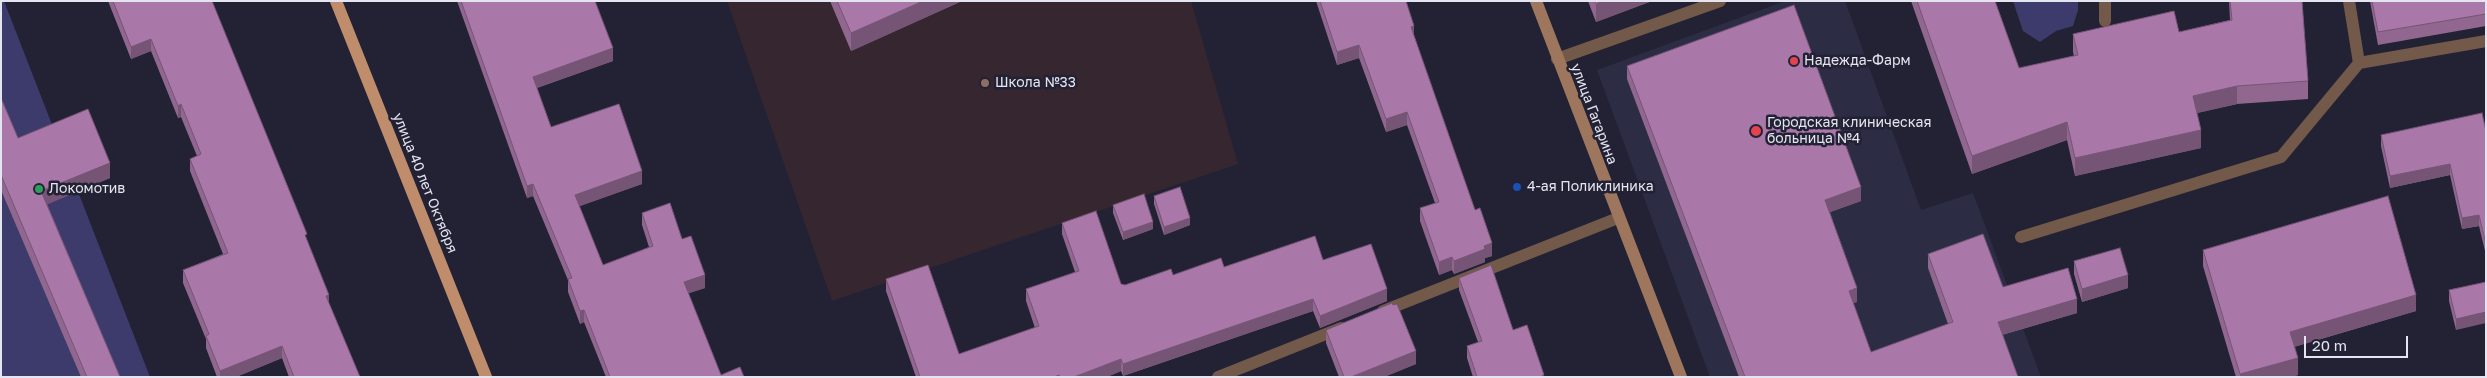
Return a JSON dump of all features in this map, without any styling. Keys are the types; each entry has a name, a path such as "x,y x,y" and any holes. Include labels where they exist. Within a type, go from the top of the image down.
{"main road":[{"name":"улица 40 лет Октября","path":"336,1 486,377"},
{"name":"улица Гагарина","path":"1536,1 1618,218 1681,377"}],"lane":[{"path":"1557,58 1696,5 1720,1"},
{"path":"2105,1 2105,22"},
{"path":"2349,1 2359,63"},
{"path":"2021,237 2281,157 2359,63 2486,41"},
{"path":"1375,314 1618,218"},
{"path":"1218,377 1356,322"}],"shaded area":[{"name":"Локомотив","path":"1,1 4,1 150,377 1,377"},
{"name":"Школа №33","path":"727,1 1191,1 1238,164 832,301"},
{"name":"Городская клиническая больница №4","path":"1785,1 1845,1 1921,210 1973,193 2041,377 1710,377 1597,70"},
{"path":"2013,1 2078,1 2078,10 2073,26 2056,31 2040,42 2023,31"}],"building":[{"path":"113,1 212,1 307,234 305,235 329,295 326,296 360,377 294,377 282,346 220,371 206,336 209,334 183,270 228,253 190,159 201,154 181,104 178,106 151,39 131,47"},
{"path":"461,1 595,1 613,48 533,77 551,127 619,104 642,171 575,195 603,265 653,246 642,213 670,203 682,239 691,236 705,275 684,282 721,375 740,367 744,377 610,377 584,310 580,311 568,279 572,278 533,184 527,186"},
{"path":"837,1 923,1 851,33"},
{"path":"1320,1 1406,1 1414,26 1411,27 1475,210 1480,208 1492,243 1484,246 1485,249 1454,261 1452,257 1439,262 1420,208 1439,202 1407,112 1386,119 1359,45 1337,52"},
{"path":"1917,1 1995,1 2019,68 2078,55 2073,34 2174,11 2179,32 2232,20 2230,1 2302,1 2308,81 2237,86 2193,96 2201,130 2075,158 2067,122 1972,156"},
{"path":"2372,1 2486,1 2486,14 2378,32"},
{"name":"Городская клиническая больница №4","path":"1794,5 1861,187 1825,200 1857,288 1849,291 1871,352 1953,322 1928,254 1983,234 2003,287 2068,268 2077,299 1998,322 2018,377 1745,377 1627,66"},
{"path":"1,98 18,138 88,109 110,163 41,191 120,377 87,377 1,175"},
{"path":"2482,113 2486,131 2486,244 2479,215 2462,218 2450,164 2390,176 2381,135"},
{"path":"1180,187 1190,218 1164,227 1154,196"},
{"path":"1144,194 1153,222 1123,232 1113,205"},
{"path":"2388,196 2416,295 2290,332 2298,358 2240,374 2203,250"},
{"path":"1096,211 1121,284 1125,285 1171,269 1173,275 1221,258 1224,267 1315,236 1323,260 1371,244 1387,289 1320,316 1313,299 1123,364 1121,359 1074,377 1060,377 1059,375 1054,377 920,377 886,279 928,265 959,354 1039,326 1026,289 1079,271 1062,223"},
{"path":"2120,248 2128,275 2082,289 2074,261"},
{"path":"1491,265 1513,330 1527,325 1544,375 1540,377 1477,377 1467,346 1482,341 1459,278"},
{"path":"2486,282 2486,312 2456,319 2449,290"},
{"path":"1392,303 1393,305 1397,304 1416,351 1351,377 1344,377 1326,330"}],"place":[{"name":"Надежда-Фарм","path":"1794,61"},
{"name":"Школа №33","path":"985,83"},
{"name":"Городская клиническая больница №4","path":"1756,131"},
{"name":"4-ая Поликлиника","path":"1517,187"},
{"name":"Локомотив","path":"39,189"}]}
